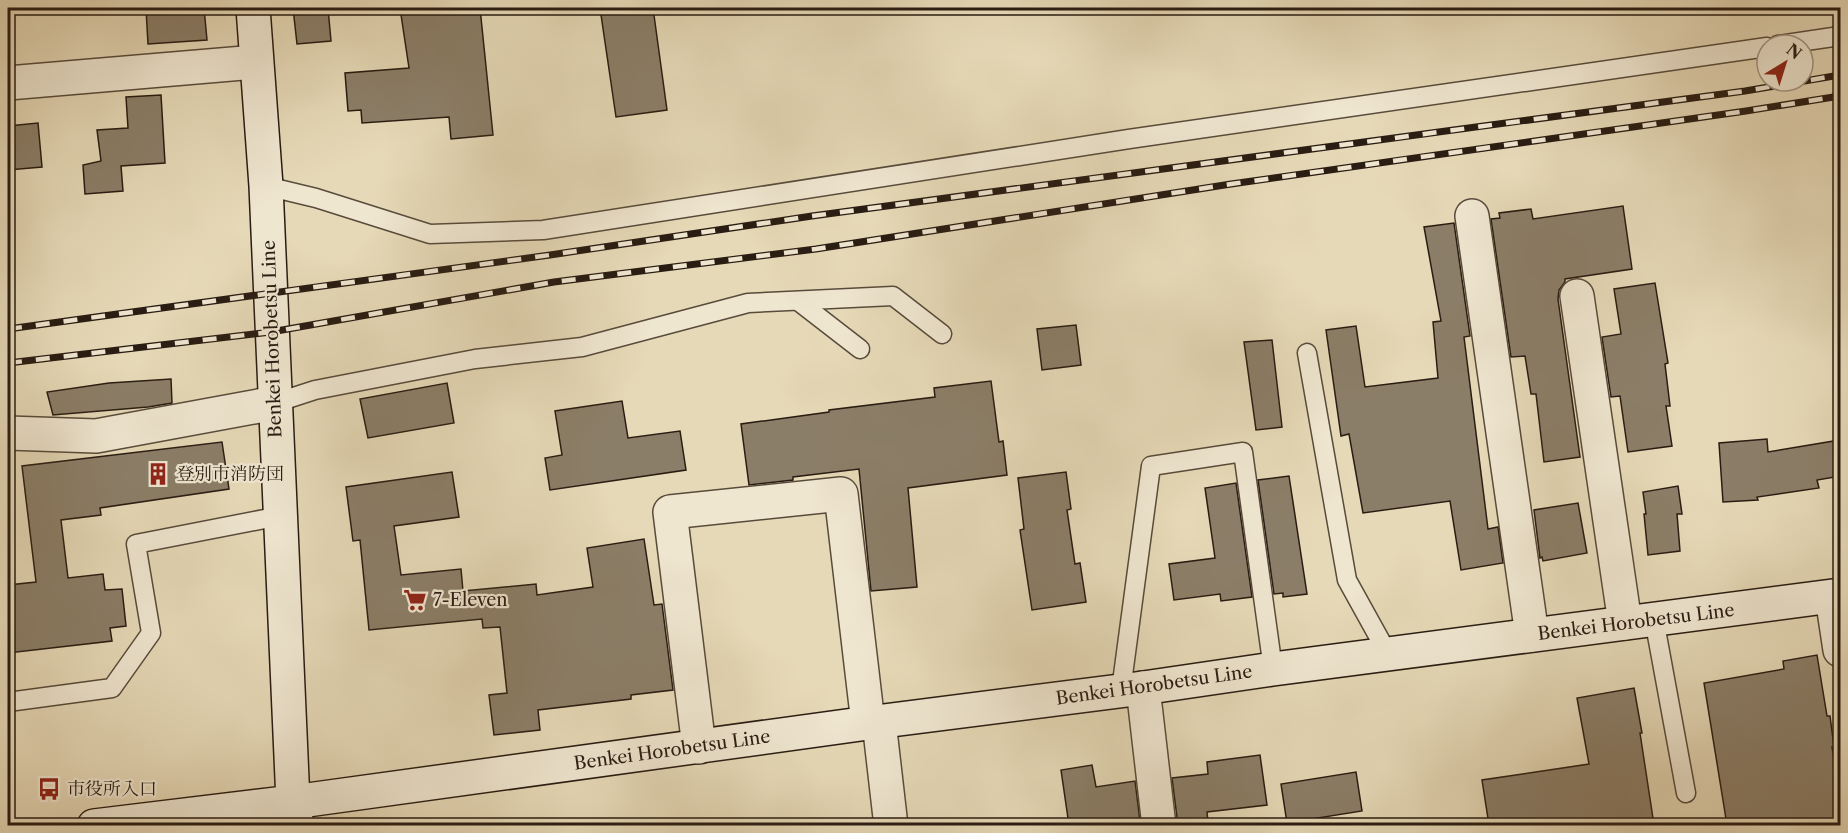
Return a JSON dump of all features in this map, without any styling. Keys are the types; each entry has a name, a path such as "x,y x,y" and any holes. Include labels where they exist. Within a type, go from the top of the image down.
{"main road":[{"name":"Benkei Horobetsu Line","path":"253,8 266,186 274,403 295,814 699,747 1836,596"},
{"path":"8,83 256,62"},
{"path":"1472,216 1532,635"},
{"path":"1577,296 1639,621"},
{"path":"8,434 96,436 274,403"},
{"path":"699,747 670,512 841,494 891,825"},
{"path":"1836,596 1840,650"},
{"path":"1132,689 1159,825"},
{"path":"94,825 295,814"}],"lane":[{"path":"1815,40 1840,36"},
{"path":"266,186 316,198 430,234 543,230 1141,137 1755,49"},
{"path":"274,403 315,390 475,359 582,347 748,303 893,296 942,334"},
{"path":"798,301 860,349"},
{"path":"1307,353 1347,580 1388,654"},
{"path":"1132,689 1151,466 1243,452 1273,669"},
{"path":"8,702 112,688 151,633 136,544 280,516"},
{"path":"1639,621 1686,793"}],"building":[{"path":"204,8 207,40 148,44 146,9"},
{"path":"293,8 328,8 331,41 297,44"},
{"path":"400,8 480,8 493,135 451,139 449,117 362,123 361,110 348,111 345,73 409,68"},
{"path":"600,8 653,8 667,110 616,117"},
{"path":"161,95 165,163 121,166 123,191 85,194 83,165 101,161 97,130 128,128 126,97"},
{"path":"38,123 42,167 8,170 8,126"},
{"path":"1623,206 1632,269 1565,279 1559,290 1558,299 1580,457 1544,462 1536,394 1531,394 1525,356 1511,357 1491,219 1500,218 1499,213 1531,209 1533,219"},
{"path":"1454,223 1470,336 1464,337 1488,529 1498,527 1503,563 1461,570 1450,501 1363,513 1349,434 1341,436 1326,330 1356,326 1365,387 1438,378 1433,322 1441,321 1424,227"},
{"path":"1655,283 1668,363 1665,364 1670,406 1666,406 1672,446 1628,452 1620,396 1611,397 1602,337 1621,334 1614,289"},
{"path":"1076,325 1081,365 1042,370 1037,329"},
{"path":"1272,340 1282,427 1256,430 1244,342"},
{"path":"171,379 172,403 148,407 53,415 47,392 109,383"},
{"path":"991,381 999,442 1003,441 1007,475 908,488 917,587 871,591 859,469 749,485 741,424 935,397 934,388"},
{"path":"447,383 454,423 368,438 360,399"},
{"path":"622,401 628,438 680,431 686,470 550,490 545,458 562,455 555,411"},
{"path":"1767,439 1768,452 1840,440 1840,476 1817,480 1819,488 1757,497 1758,500 1723,502 1719,443"},
{"path":"222,442 229,489 100,508 101,515 61,520 68,578 103,574 105,590 122,589 126,626 110,628 112,641 8,653 8,585 36,582 22,466"},
{"path":"452,472 459,517 394,526 401,575 461,569 463,591 536,584 537,595 593,587 587,548 644,539 654,605 662,604 673,690 631,695 631,699 538,710 540,730 494,735 489,695 507,693 500,627 483,628 482,619 369,630 360,540 353,541 346,487"},
{"path":"1066,472 1071,509 1067,510 1075,564 1080,563 1086,602 1032,610 1020,530 1024,529 1018,478"},
{"path":"1289,476 1307,594 1283,597 1283,593 1274,594 1258,480"},
{"path":"1236,483 1252,597 1221,601 1220,594 1174,600 1169,564 1215,558 1205,488"},
{"path":"1678,486 1682,514 1677,514 1680,551 1648,555 1643,492"},
{"path":"1578,503 1587,553 1543,561 1542,557 1540,558 1534,510"},
{"path":"1817,655 1827,716 1830,716 1834,747 1832,747 1840,794 1840,819 1803,825 1727,825 1704,683 1784,669 1783,661"},
{"path":"1634,688 1654,825 1489,825 1482,780 1589,764 1577,698"},
{"path":"1260,755 1267,805 1207,812 1208,822 1178,825 1172,778 1208,774 1207,762"},
{"path":"1092,765 1096,787 1135,781 1140,821 1111,825 1069,825 1061,770"},
{"path":"1356,772 1362,811 1287,823 1281,784"}],"railway":[{"path":"8,329 550,255 812,216 1745,91 1840,75"},
{"path":"8,363 271,332 554,282 816,249 1231,184 1840,96"}],"place":[{"name":"登別市消防団","path":"158,474"},
{"name":"7-Eleven","path":"415,600"},
{"name":"市役所入口","path":"49,789"}]}
